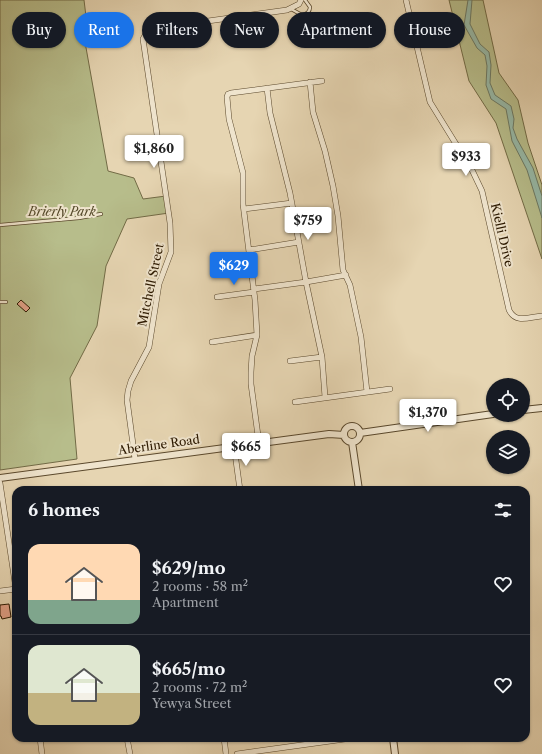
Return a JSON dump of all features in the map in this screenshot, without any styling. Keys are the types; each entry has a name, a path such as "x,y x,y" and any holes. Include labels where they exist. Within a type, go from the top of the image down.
{"street":[{"path":"291,9 299,4 301,0"},
{"name":"Kielli Drive","path":"406,0 430,102 472,170 482,191 509,310 512,315 518,319 542,316"},
{"name":"Mitchell Street","path":"135,459 127,400 128,391 131,381 149,347 159,284 169,260 172,242 143,39 147,32 151,29 291,9"},
{"path":"259,443 251,384 252,356 257,335 254,290 244,210 243,174 229,119 227,98 228,94 230,93 322,81"},
{"path":"310,82 313,112 325,151 333,186 338,216 343,270 350,285 361,337 367,392"},
{"path":"267,88 270,113 292,202 306,282 322,357 325,397"},
{"path":"244,210 292,202"},
{"path":"249,250 300,242"},
{"path":"217,297 346,275"},
{"path":"212,342 257,335"},
{"path":"290,361 322,357"},
{"path":"294,402 390,389"},
{"path":"530,409 542,408"},
{"path":"360,433 486,415"},
{"path":"352,442 346,439 344,435 346,430 350,427 357,428 360,433"},
{"path":"352,442 357,440 360,433"},
{"name":"Aberline Road","path":"0,478 329,434 344,435"},
{"path":"352,442 358,486"},
{"path":"234,446 239,486"},
{"path":"0,483 12,562"},
{"path":"0,591 12,590"},
{"path":"40,742 42,754"},
{"path":"128,742 130,754"},
{"path":"224,742 226,754"},
{"path":"237,754 323,742"},
{"path":"394,742 395,754"}],"lane":[{"path":"291,9 302,16 308,13 310,7 305,0"},
{"path":"0,225 79,218 101,214"},
{"path":"0,302 6,302"}],"green space":[{"name":"Brierly Park","path":"0,0 84,0 85,12 74,12 74,48 86,48 108,171 134,178 143,199 166,196 169,213 127,219 106,266 97,326 70,378 77,459 0,470"},
{"path":"449,0 483,0 499,73 518,100 528,143 542,185 542,259 496,123 469,81 461,48 465,48 465,12 452,12"}],"shaded area":[{"path":"468,0 472,0 470,24 480,44 489,52 491,65 490,83 495,95 511,106 514,119 513,128 517,139 533,168 542,196 542,218 527,170 512,141 506,109 491,99 486,85 487,66 485,55 477,48 465,27"}],"building":[{"path":"21,300 30,308 26,312 17,304"},
{"path":"9,604 11,617 2,619 0,616 0,605"}]}
